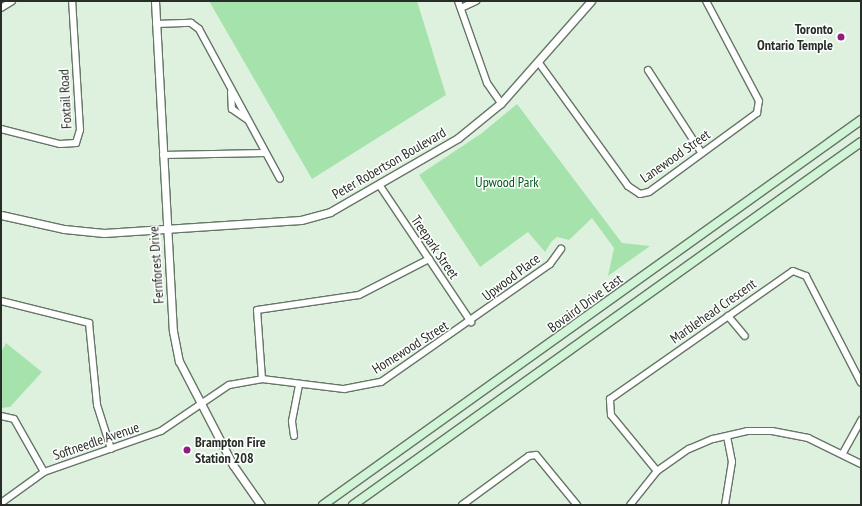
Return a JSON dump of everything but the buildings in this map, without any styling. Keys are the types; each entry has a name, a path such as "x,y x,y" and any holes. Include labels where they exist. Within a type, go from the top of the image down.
{"main road":[{"name":"Bovaird Drive East","path":"323,505 861,120"},
{"name":"Bovaird Drive East","path":"353,505 861,142"}],"street":[{"path":"1,8 12,1"},
{"name":"Foxtail Road","path":"1,129 60,144 76,143 80,130 72,1"},
{"name":"Fernforest Drive","path":"155,1 173,331 179,362 198,403 233,465 261,505"},
{"path":"458,1 487,83 501,103"},
{"path":"461,8 476,1"},
{"name":"Peter Robertson Boulevard","path":"1,215 82,232 167,230 301,220 330,212 380,186 458,138 501,103 539,63 591,1"},
{"name":"Lanewood Street","path":"539,63 628,186 640,194 649,192 701,152 757,113 759,106 706,1"},
{"path":"156,24 191,23 199,29 280,179"},
{"path":"648,70 701,152"},
{"path":"163,155 265,153"},
{"name":"Treepark Street","path":"380,186 471,322"},
{"name":"Upwood Place","path":"471,322 550,264 561,249"},
{"path":"262,379 257,310 359,294 429,259"},
{"name":"Marblehead Crescent","path":"657,471 611,415 610,399 793,270 801,272 861,383"},
{"path":"1,301 89,323 97,405 111,449"},
{"path":"728,316 745,336"},
{"name":"Homewood Street","path":"198,403 229,386 262,379 344,390 381,382 471,322"},
{"path":"294,436 292,421 299,384"},
{"name":"Softneedle Avenue","path":"1,503 44,472 161,431 198,403"},
{"path":"1,416 14,419 44,472"},
{"path":"843,453 861,420"},
{"path":"630,505 657,471 689,449 727,436 772,431 808,438 843,453 861,464"},
{"path":"725,505 732,462 727,436"},
{"path":"466,504 529,456 536,455 577,505"}],"green space":[{"path":"209,1 417,1 446,95 312,179"},
{"name":"Upwood Park","path":"517,104 622,243 650,246 608,276 614,248 592,218 569,240 557,237 552,241 545,252 528,232 480,267 419,175 482,133"},
{"path":"6,343 42,372 10,407 1,408 1,352"}],"place":[{"name":"Toronto Ontario Temple","path":"841,37"},
{"name":"Brampton Fire Station 208","path":"187,450"}]}
